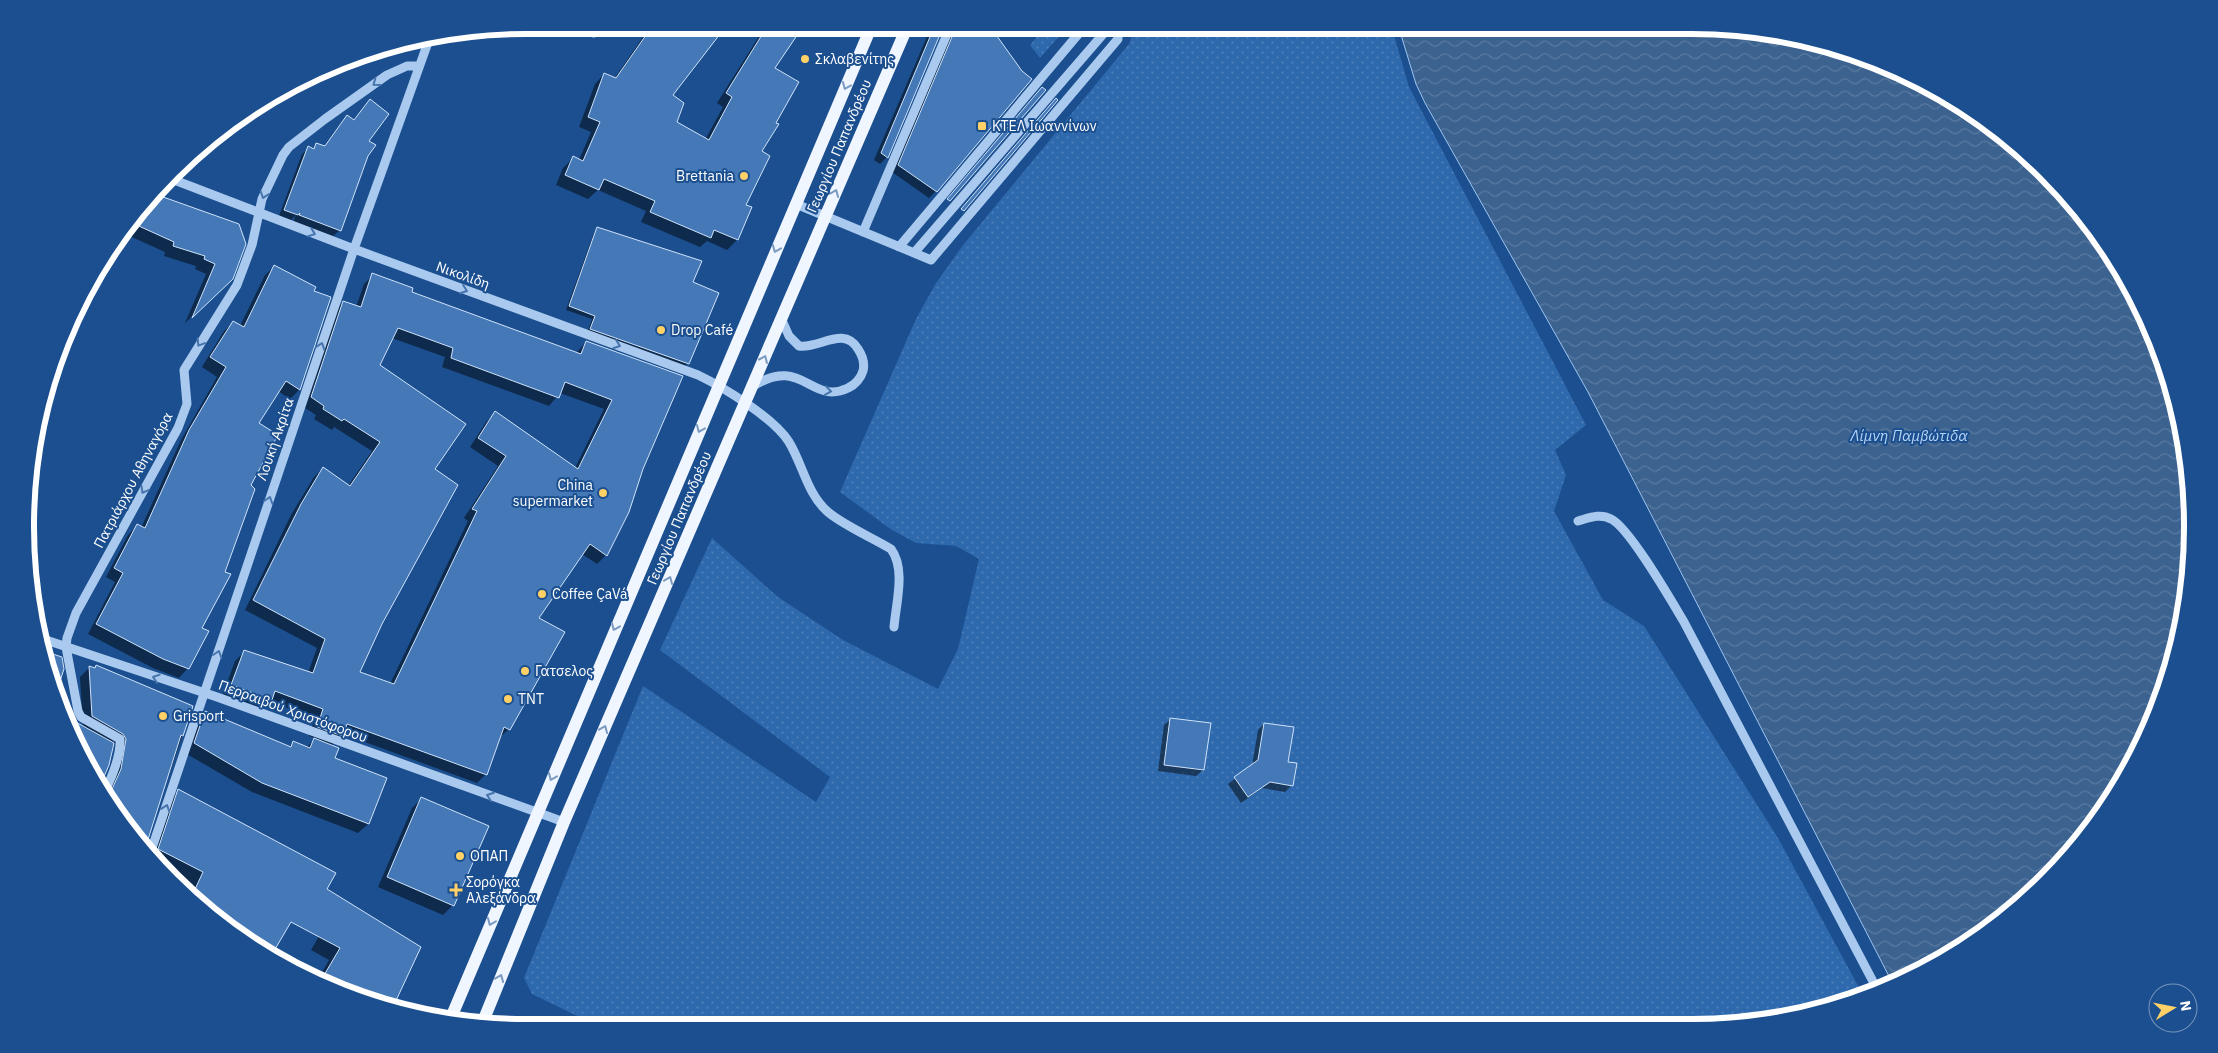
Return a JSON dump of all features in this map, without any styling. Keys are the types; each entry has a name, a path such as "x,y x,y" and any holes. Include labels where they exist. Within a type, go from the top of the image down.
{"main road":[{"name":"Γεωργίου Παπανδρέου","path":"453,1014 536,812 868,34"},
{"name":"Γεωργίου Παπανδρέου","path":"485,1017 564,822 904,34"}],"street":[{"path":"863,232 947,34"},
{"path":"899,247 1078,34"},
{"path":"914,253 1103,34"},
{"path":"796,204 931,260 1118,39 1118,34"},
{"name":"Λουκή Ακρίτα","path":"153,847 354,250 428,44"},
{"name":"Πατριάρχου Αθηναγόρα","path":"108,785 112,777 120,747 120,739 81,716 66,647 76,613 178,428 187,404 184,370 237,285 252,245 266,189 283,155 289,147 387,75 407,66 420,66"},
{"name":"Νικολίδη","path":"176,181 354,250 719,384 778,428 789,443 809,487 828,512 891,549 895,554 899,568 894,627"},
{"path":"751,387 765,378 781,375 799,378 822,390 837,392 852,386 862,374 862,355 852,341 836,338 810,347 799,346 791,340 782,318"},
{"path":"1578,521 1598,515 1612,519 1652,569 1694,639 1874,984"},
{"name":"Περραιβού Χριστόφορου","path":"48,641 205,694 564,822"}],"shaded area":[{"path":"1039,34 1061,34 1040,58 1030,45"},
{"path":"1133,34 1394,34 1409,87 1586,425 1555,450 1566,475 1554,511 1603,600 1644,626 1778,838 1860,989 1788,1010 1724,1018 1692,1019 583,1019 532,994 524,978 643,686 816,802 830,777 660,650 712,538 778,597 843,640 938,689 958,649 979,559 956,546 916,543 892,530 840,492 916,319 936,283 964,244 1129,44"}],"water":[{"name":"Λίμνη Παμβώτιδα","path":"1401,34 1724,35 1788,43 1819,51 1880,71 1909,85 1938,100 1991,136 2040,178 2062,202 2101,253 2118,280 2147,338 2158,368 2175,430 2180,462 2184,526 2183,559 2175,623 2167,654 2147,715 2133,744 2118,773 2082,826 2040,875 2016,897 1965,936 1938,953 1890,977 1588,392 1416,84"}],"building":[{"path":"647,34 720,34 673,95 684,103 677,122 709,140 732,97 726,93 762,34 798,34 775,68 799,82 776,123 779,124 762,151 770,156 746,205 752,207 738,240 714,230 711,238 650,212 655,201 604,179 599,190 565,175 573,156 583,161 600,122 588,117 604,73 616,78"},
{"path":"931,34 940,34 888,158 881,153"},
{"path":"953,34 995,34 1022,71 1032,79 937,192 898,165"},
{"path":"1042,87 1046,90 950,201 947,199"},
{"path":"1056,98 1058,100 964,211 961,209"},
{"path":"370,99 389,114 369,141 376,145 368,156 341,231 299,215 300,213 298,215 284,210 308,146 314,149 316,143 325,146 347,115 354,120"},
{"path":"161,196 239,224 246,244 233,279 192,318 215,264 204,259 205,256 173,246 174,242 137,225"},
{"path":"597,227 702,261 693,282 719,293 689,364 590,329 595,316 569,306"},
{"path":"274,265 316,287 314,291 331,297 300,390 286,381 259,423 278,435 251,485 255,489 225,572 231,574 202,628 209,631 189,669 163,659 96,624 123,573 114,568 137,524 145,528 189,430 226,367 210,357 233,321 244,327"},
{"path":"372,273 413,288 412,292 581,354 586,341 683,376 643,469 629,512 607,556 590,544 539,618 565,632 510,730 504,727 487,775 347,724 343,736 317,727 323,709 275,691 272,700 231,685 244,650 313,673 325,639 253,600 301,504 323,467 350,486 380,442 344,419 342,421 323,409 324,406 311,397 343,301 361,307","holes":["398,328 453,348 451,358 559,398 565,382 612,400 578,469 495,411 478,438 506,456 472,509 477,511 394,684 360,672 382,624 458,485 435,469 466,424 380,365"]},
{"path":"51,653 62,657 64,669 59,683"},
{"path":"96,665 193,706 183,736 181,735 148,841 111,791 121,769 126,739 123,734 92,716 89,666 95,668"},
{"path":"205,711 291,747 293,741 310,748 314,738 339,748 335,758 387,778 369,824 262,783 194,743"},
{"path":"1170,718 1211,723 1204,770 1164,765"},
{"path":"74,721 114,743 109,765 103,778"},
{"path":"1264,723 1294,727 1288,762 1297,763 1293,786 1270,782 1248,797 1234,777 1258,760"},
{"path":"178,789 336,873 327,889 421,947 396,1001 368,993 324,975 340,948 291,922 275,950 253,936 195,890 203,872 158,849"},
{"path":"421,797 489,826 454,906 387,877"}],"place":[{"name":"Σκλαβενίτης","path":"805,59"},
{"name":"ΚΤΕΛ Ιωαννίνων","path":"982,126"},
{"name":"Brettania","path":"744,176"},
{"name":"Drop Café","path":"661,330"},
{"name":"China supermarket","path":"603,493"},
{"name":"Coffee ÇaVá","path":"542,594"},
{"name":"Γατσελος","path":"525,671"},
{"name":"TNT","path":"508,699"},
{"name":"Grisport","path":"163,716"},
{"name":"ΟΠΑΠ","path":"460,856"},
{"name":"Σορόγκα Αλεξάνδρα","path":"456,890"}]}
